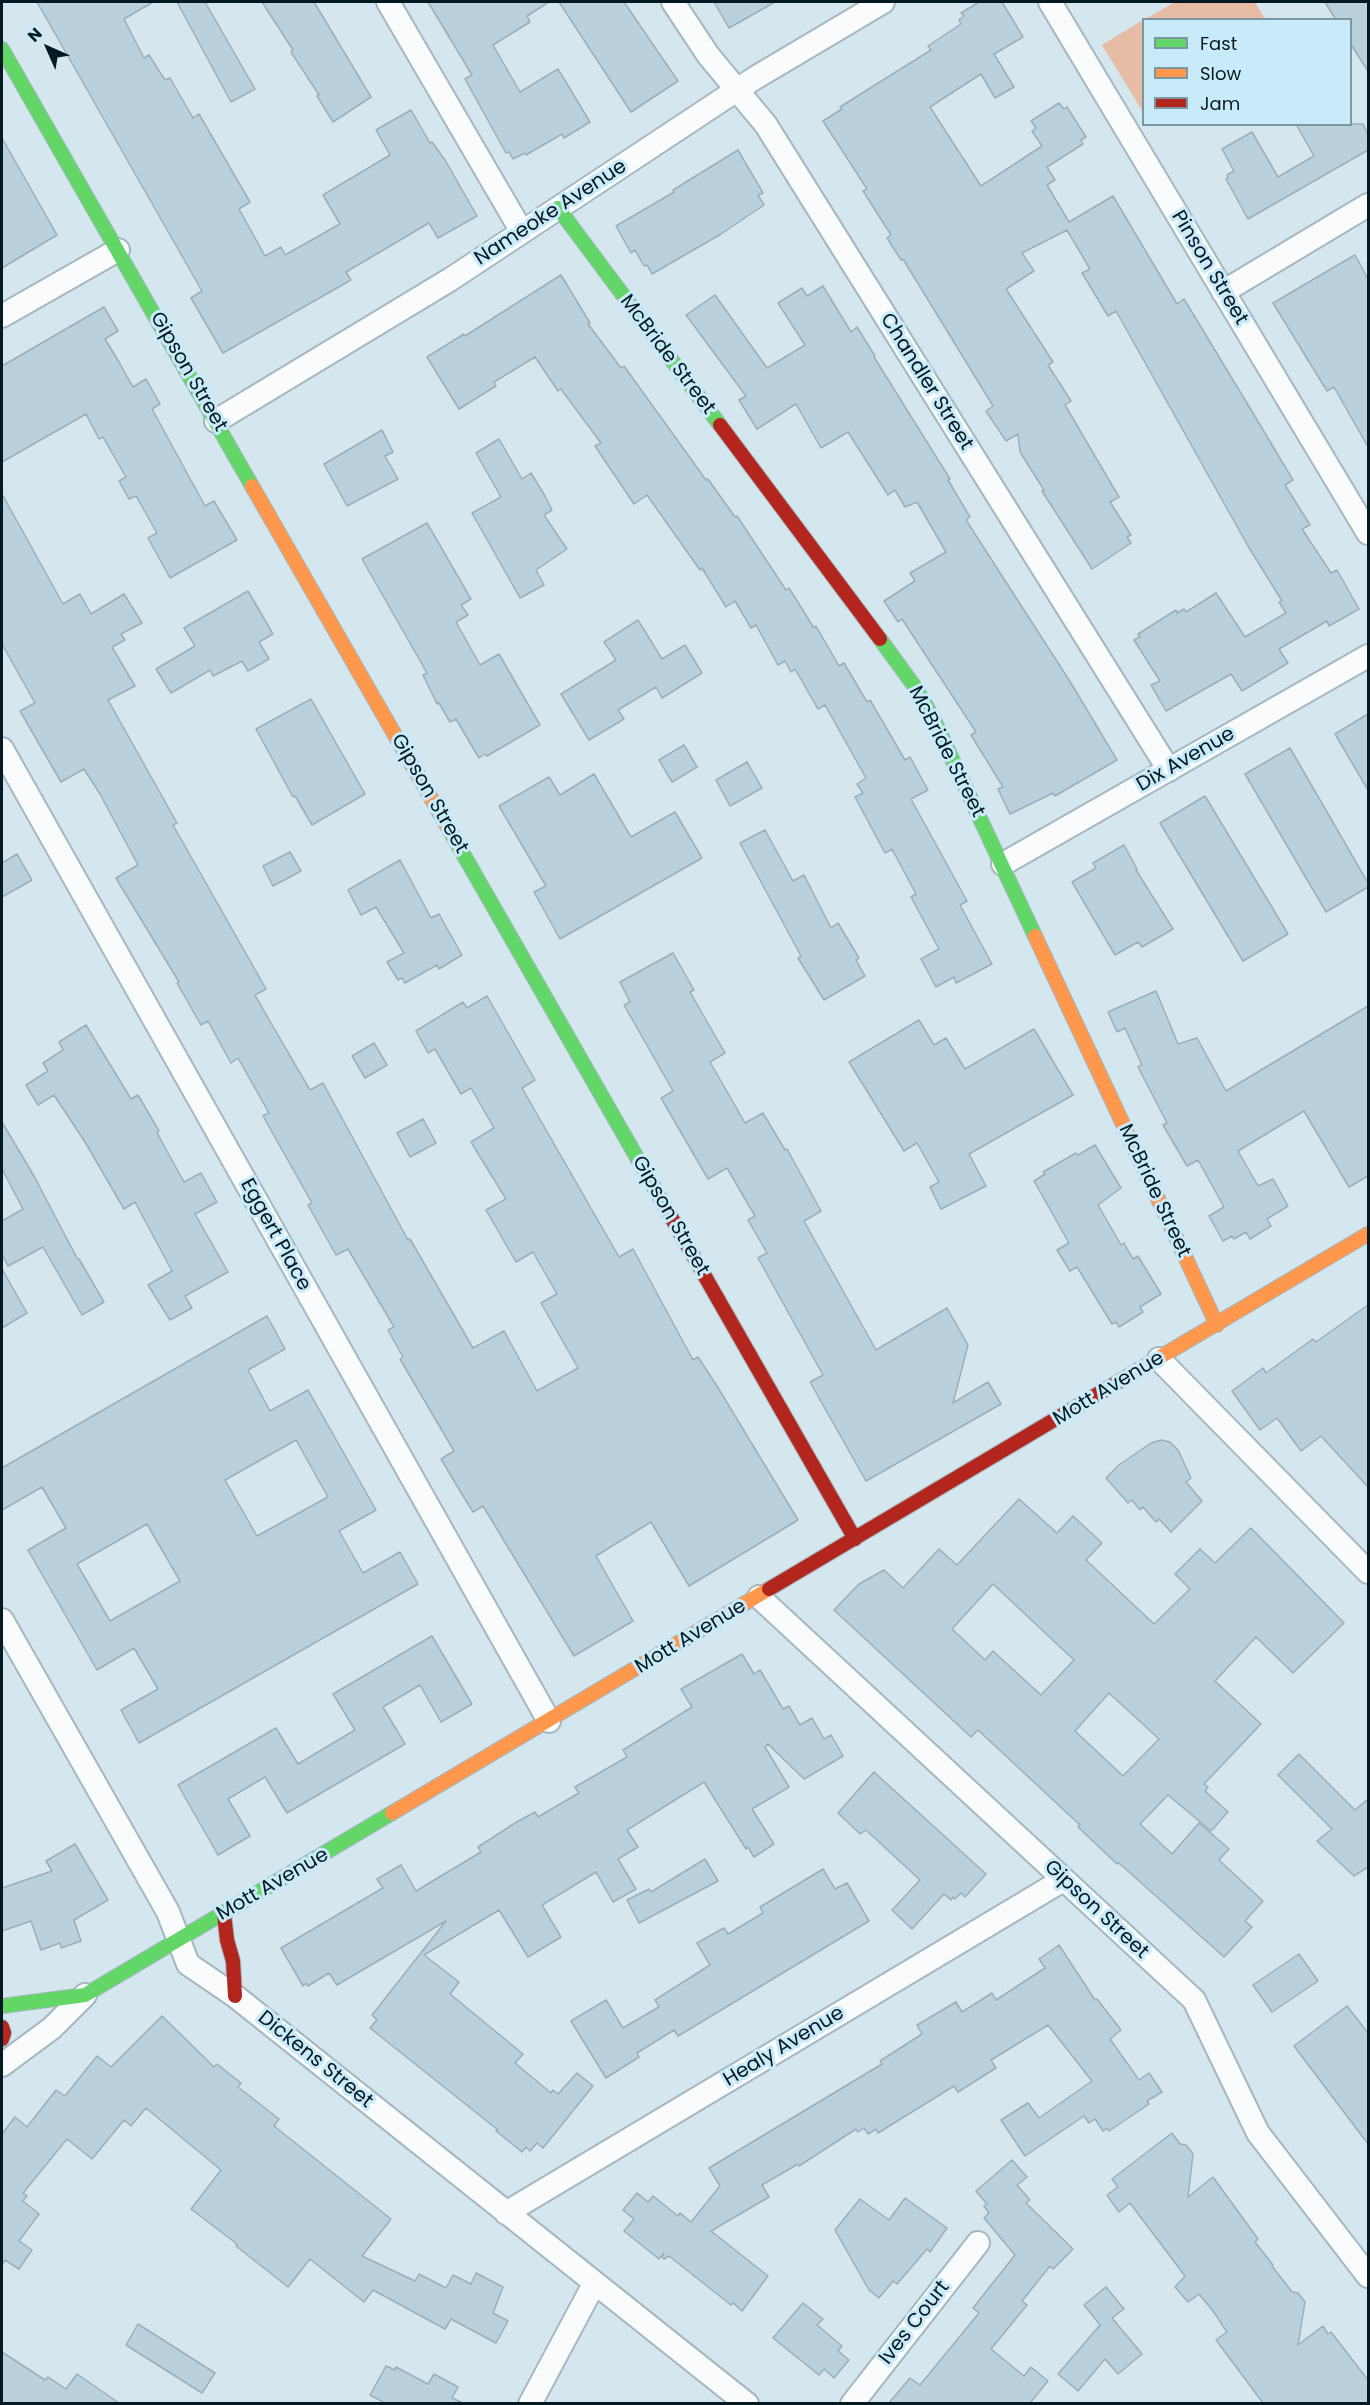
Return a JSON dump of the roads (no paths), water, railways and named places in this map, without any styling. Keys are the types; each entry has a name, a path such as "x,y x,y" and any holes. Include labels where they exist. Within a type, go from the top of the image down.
{"street":[{"path":"388,2 522,232"},
{"name":"Chandler Street","path":"674,2 708,55 766,124 1169,770"},
{"name":"Nameoke Avenue","path":"216,421 452,279 737,90 884,2"},
{"name":"Pinson Street","path":"1050,2 1368,533"},
{"name":"Gipson Street","path":"2,49 855,1539"},
{"path":"1223,292 1368,205"},
{"name":"McBride Street","path":"558,208 915,687 932,716 1003,864 1217,1325"},
{"path":"2,316 118,250"},
{"name":"Dix Avenue","path":"1003,864 1368,656"},
{"name":"Eggert Place","path":"2,749 549,1721"},
{"name":"Mott Avenue","path":"2,2006 85,1995 1368,1234"},
{"path":"1159,1359 1368,1572"},
{"name":"Gipson Street","path":"759,1597 1194,2000 1258,2133 1368,2276"},
{"name":"Dickens Street","path":"2,1620 164,1905 188,1964 235,1996 594,2284 747,2403"},
{"name":"Healy Avenue","path":"506,2213 1063,1880"},
{"path":"224,1914 227,1940 233,1961 235,1996"},
{"path":"2,2065 52,2028 85,1995"},
{"path":"2,2027 4,2033 2,2038"},
{"name":"Ives Court","path":"852,2403 978,2243"},
{"path":"530,2403 594,2284"}]}
